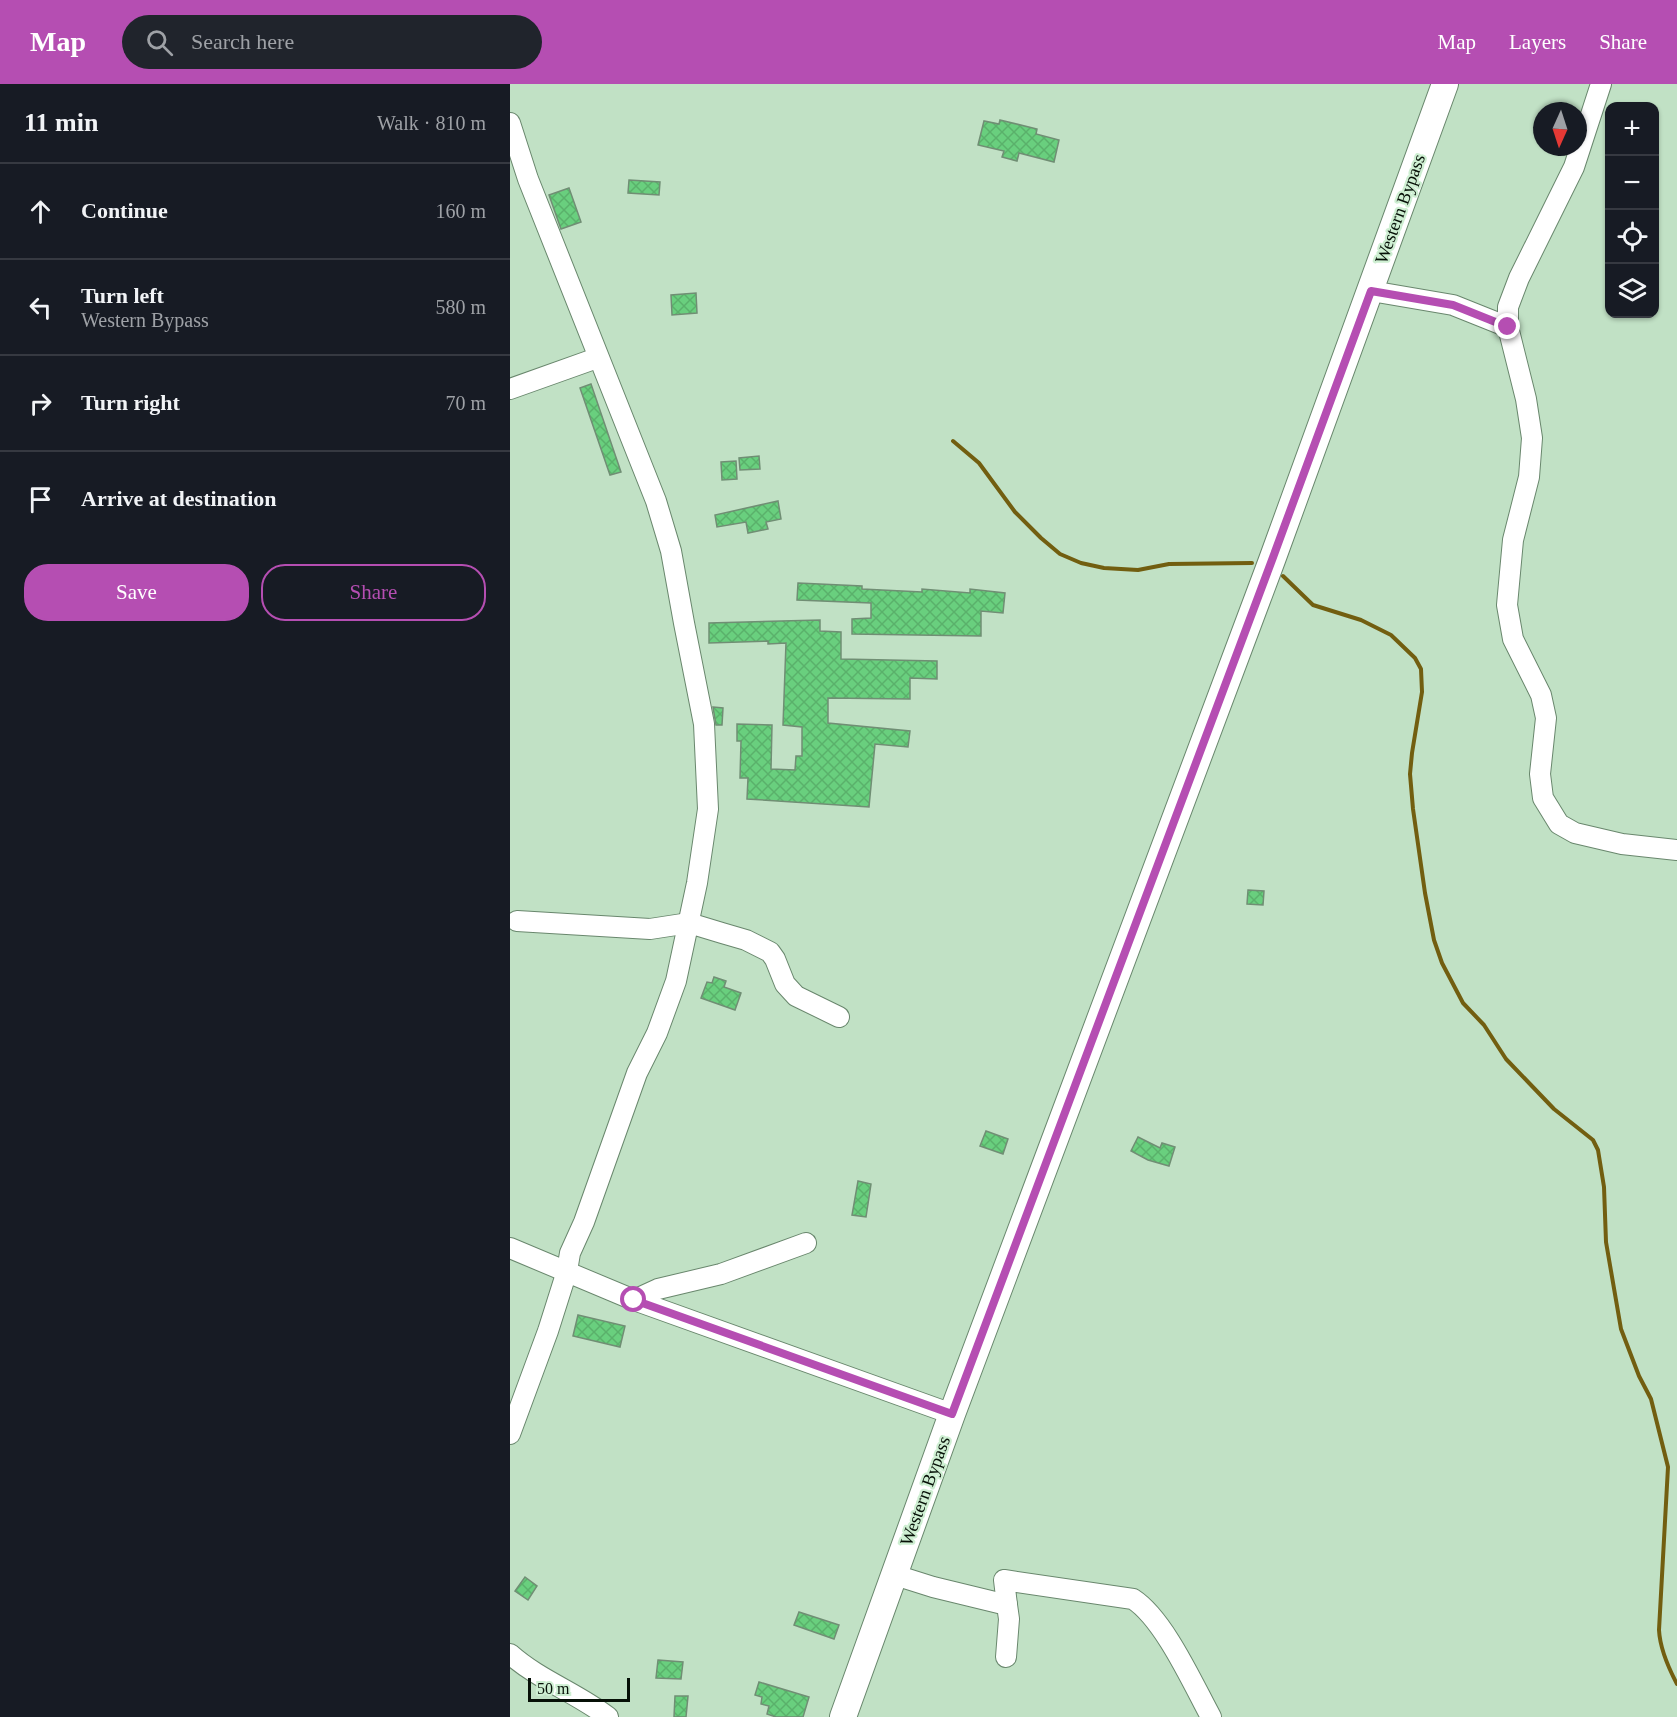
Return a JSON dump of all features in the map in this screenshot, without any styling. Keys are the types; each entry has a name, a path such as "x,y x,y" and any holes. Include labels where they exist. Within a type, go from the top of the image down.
{"main road":[{"name":"Western Bypass","path":"843,1717 952,1414 1272,560 1445,84"}],"street":[{"path":"1601,84 1574,167 1519,278 1508,307 1508,327 1526,399 1532,438 1529,477 1513,540 1508,605 1513,639 1541,695 1546,718 1539,774 1543,798 1559,824 1575,833 1622,844 1677,850"},
{"path":"510,123 528,179 597,358 656,501 671,551 704,724 708,809 698,883 676,981 669,1003 638,1073 584,1222 570,1253 567,1271 548,1331 510,1434"},
{"path":"1371,291 1453,305 1508,327"},
{"path":"510,389 597,358"},
{"path":"517,921 650,929 689,923 746,940 770,952 785,984 796,996 839,1017"},
{"path":"634,1300 658,1288 721,1274 806,1243"},
{"path":"510,1248 634,1300 952,1414"},
{"path":"895,1575 1007,1605"},
{"path":"1006,1657 1009,1619 1004,1580 1133,1599 1145,1606 1163,1630 1211,1717"},
{"path":"510,1654 526,1668 608,1717"}],"building":[{"path":"1000,120 1037,129 1036,134 1059,140 1054,162 1019,153 1017,161 1002,157 1004,151 978,145 984,121 999,124"},
{"path":"629,180 660,182 659,195 628,193"},
{"path":"569,188 581,222 561,229 549,195"},
{"path":"696,293 697,313 672,315 671,295"},
{"path":"591,384 621,472 610,475 580,388"},
{"path":"759,456 760,469 740,470 739,458"},
{"path":"736,461 737,479 722,480 721,462"},
{"path":"778,501 781,519 766,522 768,529 748,533 746,522 717,527 715,515"},
{"path":"798,583 922,592 922,589 970,593 970,589 1005,593 1003,613 981,611 981,636 852,634 852,619 871,618 871,603 797,600"},
{"path":"820,620 820,631 841,632 841,659 937,661 937,679 910,678 910,699 828,698 828,723 910,731 908,747 875,744 869,807 747,799 748,778 740,778 741,741 737,741 737,724 772,725 771,769 795,770 796,756 802,756 802,727 783,725 786,643 768,644 768,641 709,643 709,623"},
{"path":"713,707 723,708 722,725 716,725"},
{"path":"1248,890 1264,891 1263,905 1247,904"},
{"path":"714,977 726,981 724,987 741,993 735,1010 701,998 707,982 712,983"},
{"path":"986,1131 1008,1139 1003,1154 980,1146"},
{"path":"1138,1137 1160,1148 1162,1143 1175,1147 1169,1166 1148,1160 1131,1151"},
{"path":"858,1181 871,1184 866,1217 852,1215"},
{"path":"578,1315 625,1326 620,1347 573,1336"},
{"path":"525,1577 537,1586 528,1600 515,1591"},
{"path":"799,1612 839,1625 834,1639 794,1625"},
{"path":"658,1660 683,1662 681,1679 656,1678"},
{"path":"759,1682 809,1697 803,1717 776,1717 767,1714 769,1706 761,1704 762,1697 755,1695"},
{"path":"675,1696 688,1696 686,1717 674,1717"}],"waterway":[{"path":"953,441 979,463 1015,512 1041,538 1060,554 1081,563 1104,568 1138,570 1169,564 1252,563"},
{"path":"1283,576 1313,605 1361,620 1391,635 1415,658 1421,669 1422,692 1410,774 1413,809 1425,893 1434,940 1442,963 1463,1003 1484,1025 1506,1059 1554,1109 1593,1140 1598,1150 1604,1187 1606,1242 1621,1329 1639,1376 1651,1399 1668,1467 1659,1630 1665,1658 1677,1684"}],"route":[{"path":"634,1300 952,1414 1371,291 1453,305 1508,327"}]}
